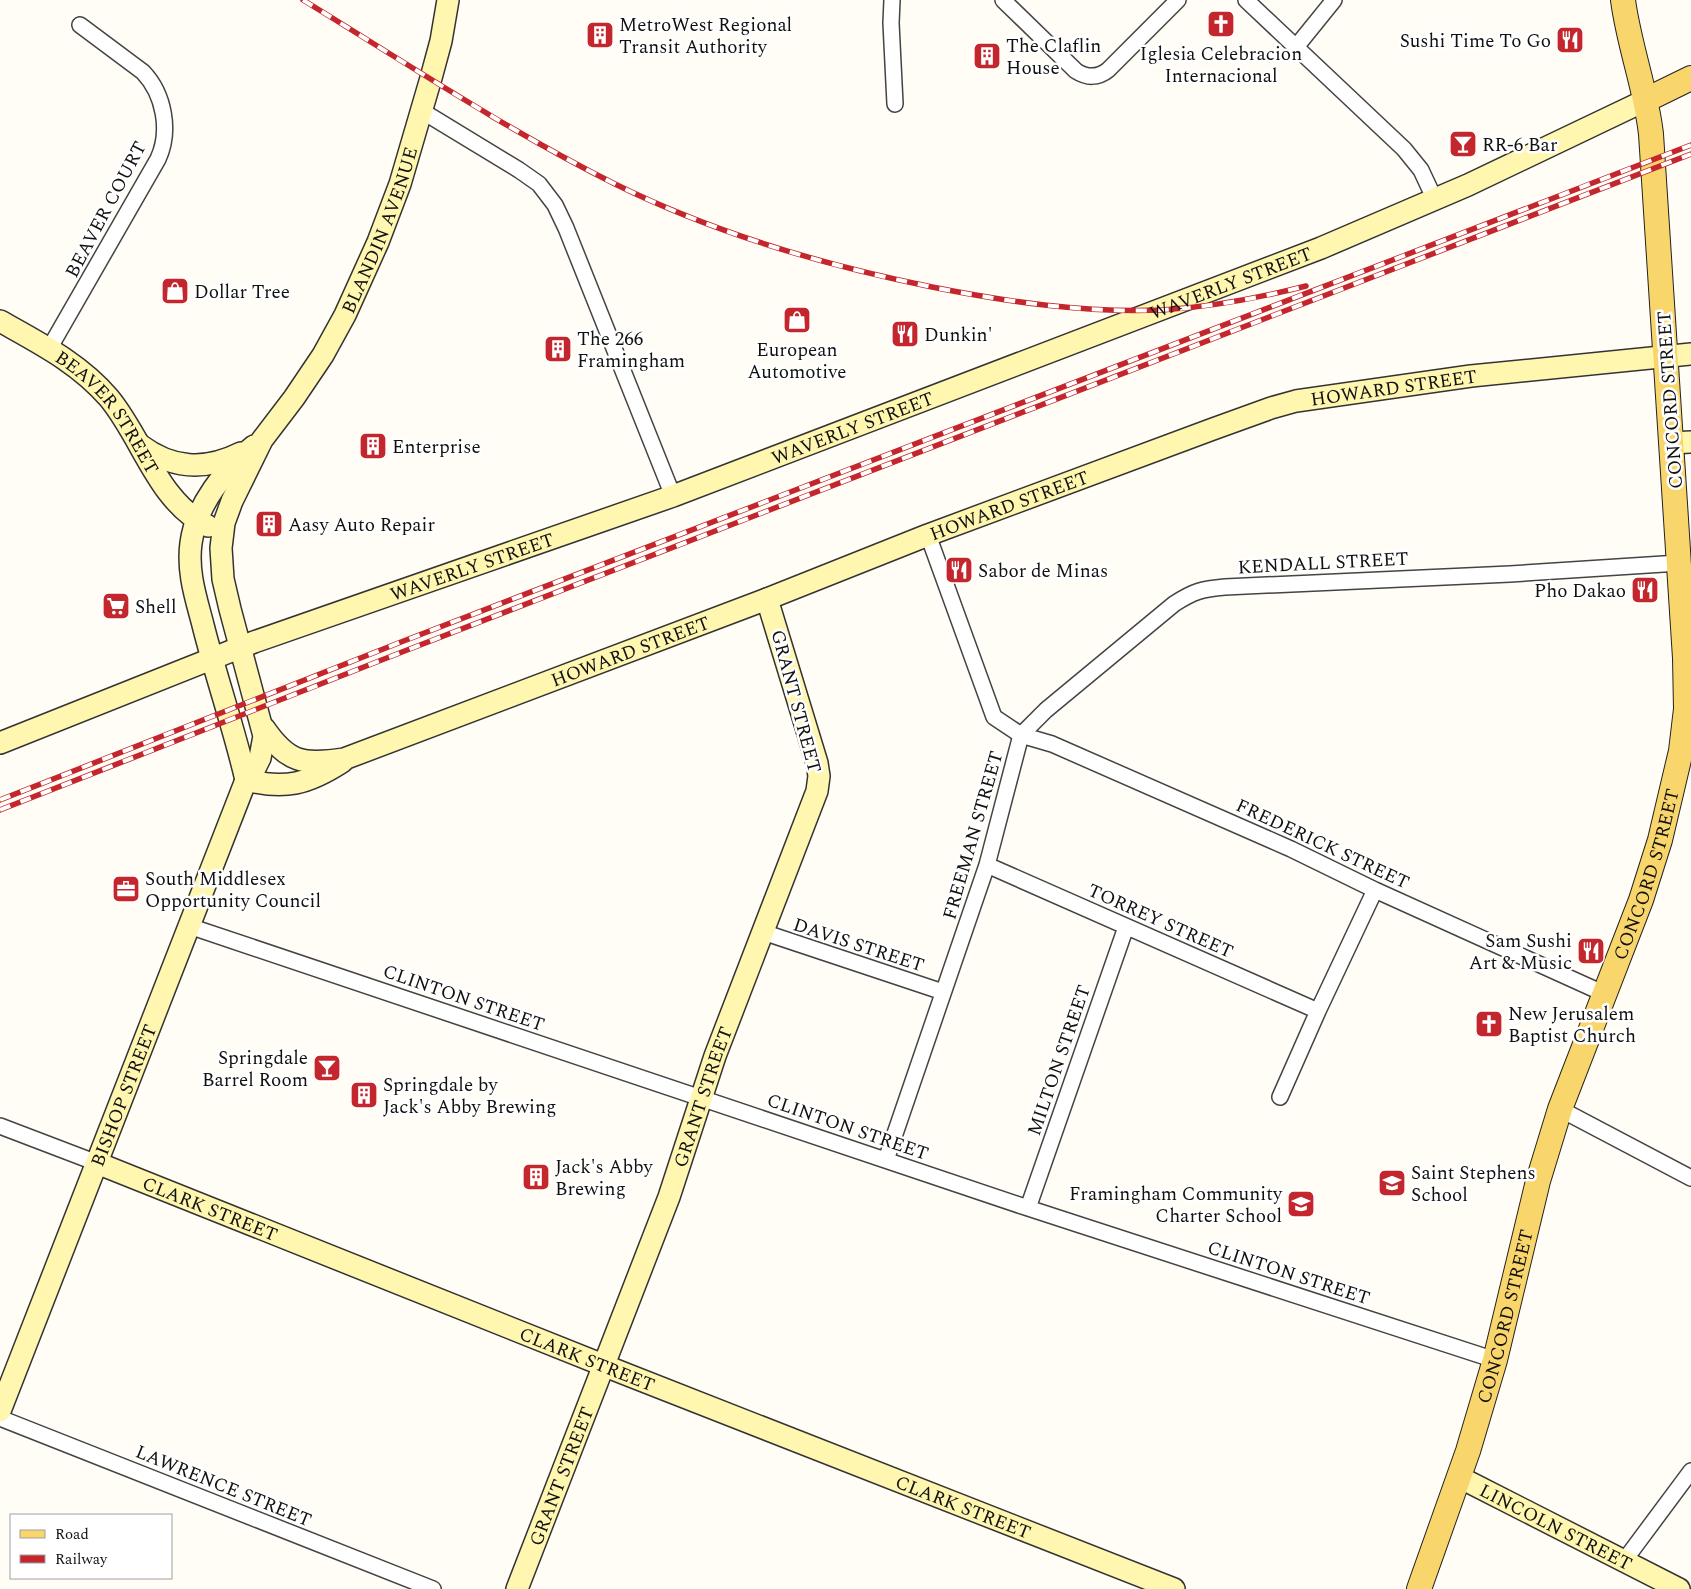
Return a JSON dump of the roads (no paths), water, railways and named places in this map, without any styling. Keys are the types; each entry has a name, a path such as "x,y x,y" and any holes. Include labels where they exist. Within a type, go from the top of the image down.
{"main road":[{"name":"CONCORD STREET","path":"1419,1589 1459,1478 1495,1360 1538,1181 1560,1109 1645,889 1686,752 1686,696 1679,563 1681,442 1666,356 1651,134 1646,100 1629,37 1622,0"},
{"name":"WAVERLY STREET","path":"1646,100 1691,78"}],"street":[{"name":"BLANDIN AVENUE","path":"223,531 228,510 262,440 323,355 354,297 388,216 422,111 441,41 448,0"},
{"path":"892,0 891,22 895,104"},
{"path":"1002,0 1076,71 1091,77 1100,75 1108,70 1178,0"},
{"path":"1246,0 1409,155 1421,170 1436,200"},
{"path":"1296,47 1334,0"},
{"name":"BEAVER COURT","path":"49,349 158,159 164,141 162,111 158,94 152,82 143,72 80,24"},
{"name":"WAVERLY STREET","path":"0,743 240,647 674,496 1163,310 1321,248 1436,200 1646,100"},
{"path":"422,111 527,175 539,184 551,198 566,228 674,496"},
{"name":"BEAVER STREET","path":"0,321 49,349 79,369 102,390 121,414 173,497 183,509 197,521 223,531"},
{"name":"HOWARD STREET","path":"246,780 273,785 294,784 317,777 351,757 1213,428 1296,400 1471,376 1691,354"},
{"name":"BLANDIN AVENUE","path":"197,521 217,483 237,461 262,440"},
{"path":"140,445 167,460 198,466 228,459 262,440"},
{"path":"197,521 191,542 191,576 246,780"},
{"path":"223,531 221,548 223,579 240,647"},
{"name":"FREEMAN STREET","path":"886,1160 987,865 1022,735 994,717 928,536"},
{"name":"KENDALL STREET","path":"1022,735 1046,710 1174,604 1190,594 1204,589 1510,574 1679,563"},
{"name":"GRANT STREET","path":"517,1589 672,1189 714,1056 815,797 818,776 817,763 767,599"},
{"name":"BISHOP STREET","path":"0,1411 246,780 260,758 264,744 264,728 240,647"},
{"name":"HOWARD STREET","path":"264,728 280,749 299,760 325,762 351,757"},
{"name":"FREDERICK STREET","path":"1022,735 1052,744 1264,837 1375,890 1604,994"},
{"name":"TORREY STREET","path":"987,865 1318,1011"},
{"path":"1280,1097 1375,890"},
{"name":"CLINTON STREET","path":"189,926 1028,1208 1495,1360"},
{"name":"MILTON STREET","path":"1028,1208 1126,927"},
{"name":"DAVIS STREET","path":"763,932 943,992"},
{"path":"1560,1109 1691,1178"},
{"name":"CLARK STREET","path":"0,1126 1174,1589"},
{"name":"LAWRENCE STREET","path":"0,1418 433,1589"},
{"path":"1624,1561 1691,1471"},
{"name":"LINCOLN STREET","path":"1459,1478 1679,1589"}],"railway":[{"path":"303,0 496,119 615,184 691,218 810,258 932,287 1018,302 1104,310 1162,310 1199,307 1253,298 1306,286"},
{"path":"0,800 401,642 1691,145"},
{"path":"0,810 402,652 1691,154"}],"place":[{"name":"Iglesia Celebracion Internacional","path":"1221,24"},
{"name":"MetroWest Regional Transit Authority","path":"600,35"},
{"name":"Sushi Time To Go","path":"1570,40"},
{"name":"The Claflin House","path":"987,56"},
{"name":"RR-6 Bar","path":"1463,144"},
{"name":"Dollar Tree","path":"175,291"},
{"name":"European Automotive","path":"797,320"},
{"name":"Dunkin'","path":"905,334"},
{"name":"The 266 Framingham","path":"558,349"},
{"name":"Enterprise","path":"373,446"},
{"name":"Aasy Auto Repair","path":"269,524"},
{"name":"Sabor de Minas","path":"959,570"},
{"name":"Pho Dakao","path":"1645,590"},
{"name":"Shell","path":"116,606"},
{"name":"South Middlesex Opportunity Council","path":"126,889"},
{"name":"Sam Sushi Art & Music","path":"1591,951"},
{"name":"New Jerusalem Baptist Church","path":"1489,1024"},
{"name":"Springdale Barrel Room","path":"327,1068"},
{"name":"Springdale by Jack's Abby Brewing","path":"364,1095"},
{"name":"Jack's Abby Brewing","path":"536,1177"},
{"name":"Saint Stephens School","path":"1392,1183"},
{"name":"Framingham Community Charter School","path":"1301,1204"}]}
